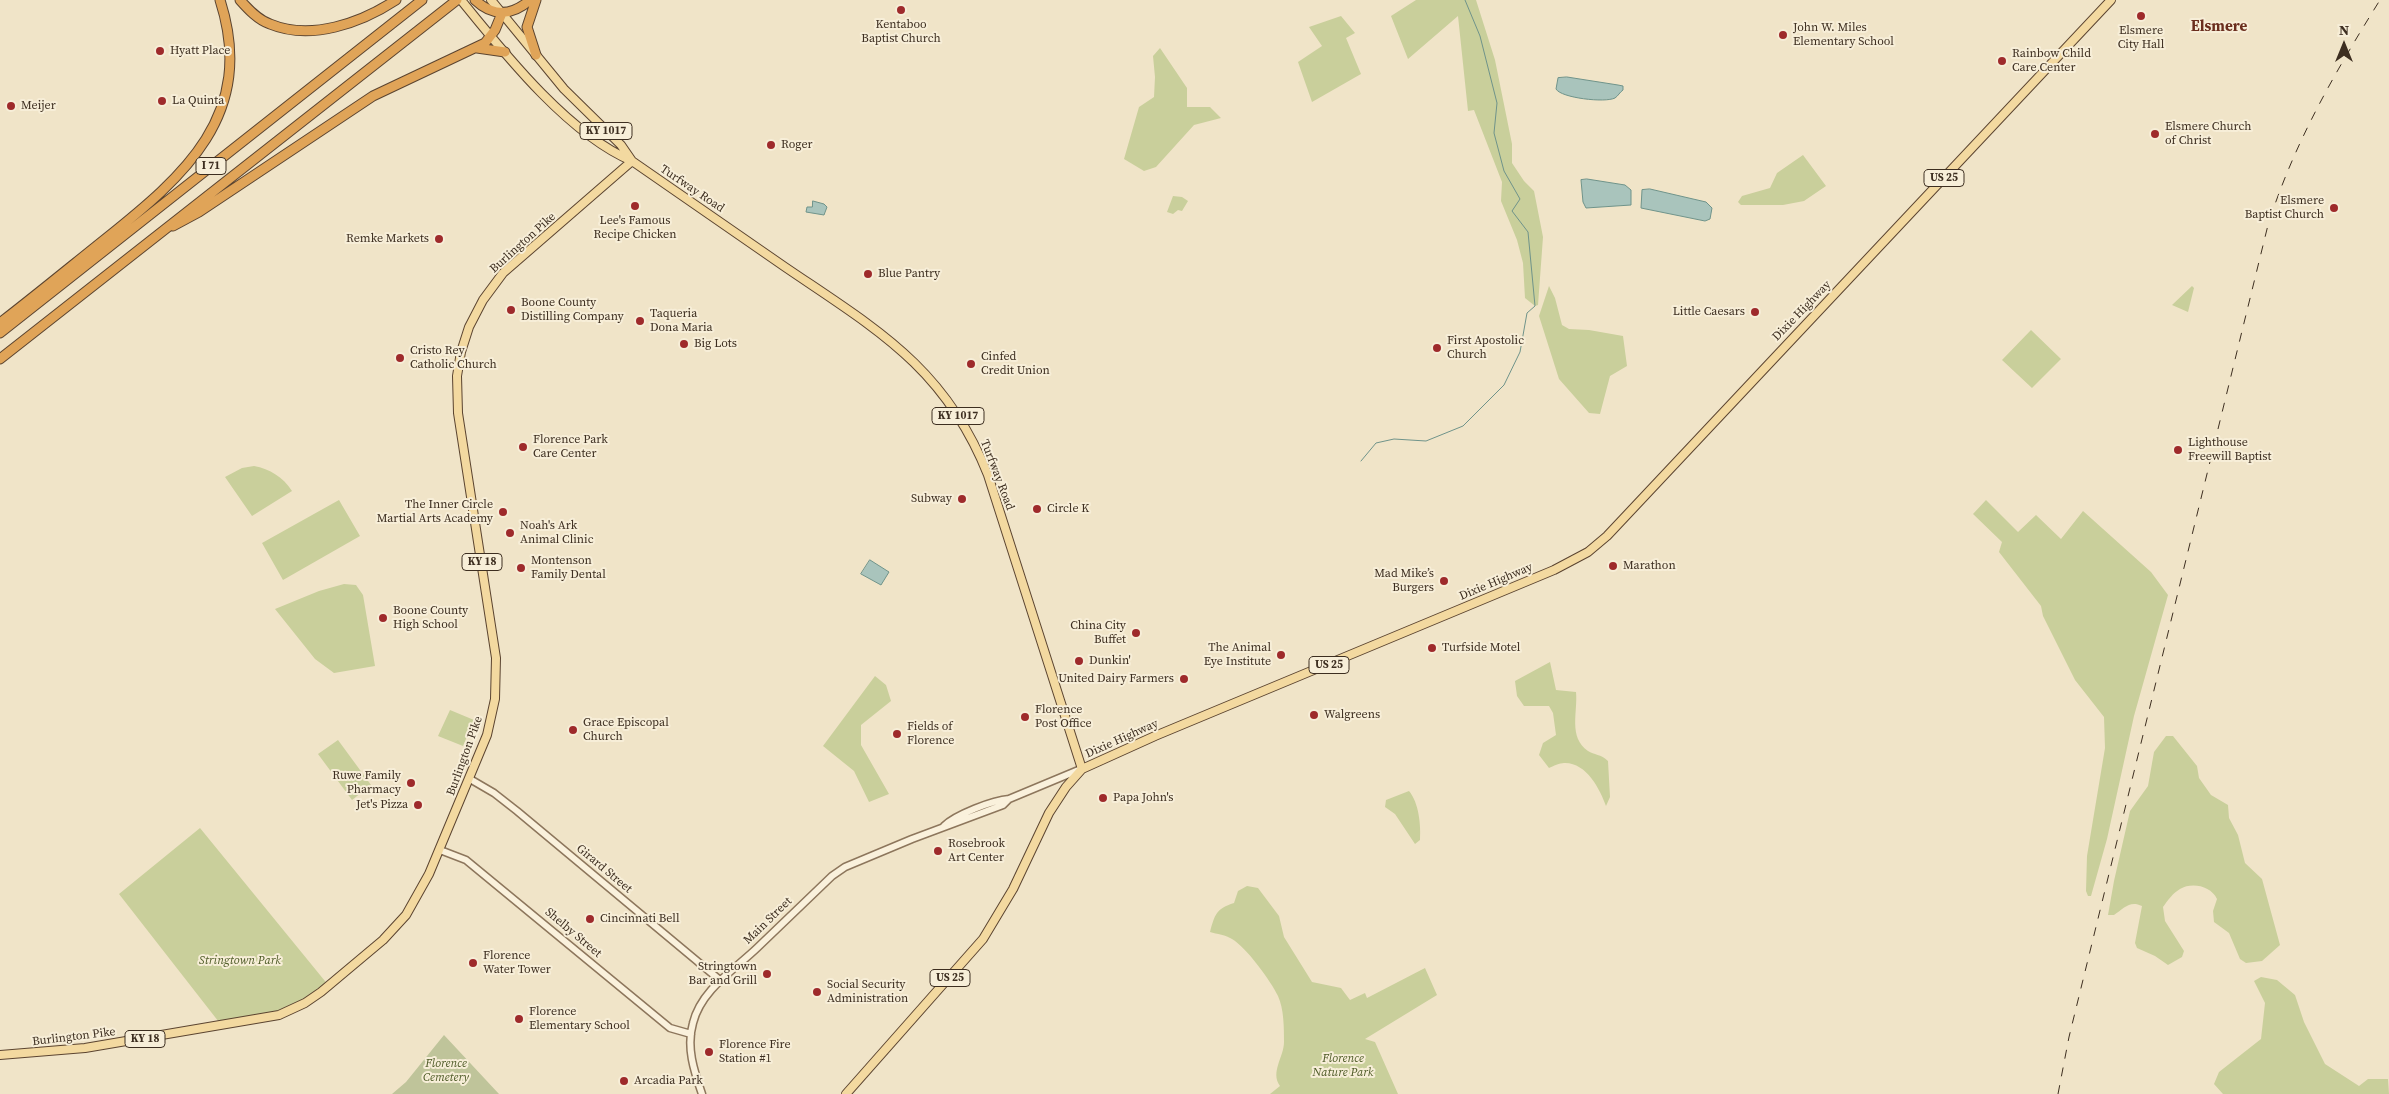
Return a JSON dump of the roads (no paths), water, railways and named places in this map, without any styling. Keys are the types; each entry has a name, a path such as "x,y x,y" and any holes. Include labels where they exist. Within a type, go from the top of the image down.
{"highway":[{"path":"0,323 164,190 202,148 218,115 227,77 227,30 220,0"},
{"path":"240,0 252,13 268,24 301,31 320,30 358,20 396,0"},
{"name":"I 71","path":"0,333 422,0"},
{"path":"475,0 483,7 502,13 520,9 530,0"},
{"path":"536,0 527,27 536,55"},
{"name":"I 71","path":"0,359 458,1"},
{"path":"160,233 199,212 374,96 485,43 492,36 502,13"},
{"path":"474,48 505,52"}],"main road":[{"name":"Turfway Road","path":"491,0 564,89 621,145 632,162"},
{"name":"Dixie Highway","path":"846,1094 983,940 1013,889 1053,806 1073,778 1082,769 1155,736 1554,570 1590,551 1607,536 2111,0"},
{"name":"Turfway Road","path":"458,1 492,36 537,88 585,132 614,154 632,162 879,330 911,358 942,394 966,430 988,475 1082,769"},
{"name":"Burlington Pike","path":"0,1055 93,1047 256,1021 288,1012 321,992 397,926 418,896 440,850 470,779 490,724 495,699 496,666 458,413 457,382 461,352 475,315 503,273 632,162"}],"street":[{"name":"Main Street","path":"702,1094 692,1063 690,1034 694,1017 701,1002 832,876 845,867 944,826 949,820 978,808 1009,799 1082,769"},
{"name":"Girard Street","path":"470,779 517,811 721,981"},
{"name":"Shelby Street","path":"440,850 466,860 539,918 670,1028 690,1034"}],"water":[{"path":"1567,77 1623,86 1623,90 1615,98 1610,99 1593,100 1574,97 1556,89 1558,78"},
{"path":"1587,179 1625,185 1631,190 1631,205 1586,208 1583,202 1581,180"},
{"path":"1650,189 1706,202 1712,208 1710,219 1705,221 1641,208 1642,190"},
{"path":"813,201 824,204 827,207 824,215 806,212 807,207 812,207"},
{"path":"870,560 889,572 881,585 861,574"}],"waterway":[{"path":"1361,461 1376,443 1394,439 1426,441 1463,426 1504,385 1520,352 1527,313 1535,306 1528,232 1512,211 1520,199 1504,171 1494,133 1497,103 1480,36 1465,0"}],"railway":[{"path":"2058,1094 2069,1037 2268,225 2278,195 2303,137 2347,54 2380,0"}],"place":[{"name":"Kentaboo Baptist Church","path":"901,10"},
{"name":"Elsmere City Hall","path":"2141,16"},
{"name":"John W. Miles Elementary School","path":"1783,35"},
{"name":"Hyatt Place","path":"160,51"},
{"name":"Rainbow Child Care Center","path":"2002,61"},
{"name":"La Quinta","path":"162,101"},
{"name":"Meijer","path":"11,106"},
{"name":"Elsmere Church of Christ","path":"2155,134"},
{"name":"Roger","path":"771,145"},
{"name":"Lee's Famous Recipe Chicken","path":"635,206"},
{"name":"Elsmere Baptist Church","path":"2334,208"},
{"name":"Remke Markets","path":"439,239"},
{"name":"Blue Pantry","path":"868,274"},
{"name":"Boone County Distilling Company","path":"511,310"},
{"name":"Little Caesars","path":"1755,312"},
{"name":"Taqueria Dona Maria","path":"640,321"},
{"name":"Big Lots","path":"684,344"},
{"name":"First Apostolic Church","path":"1437,348"},
{"name":"Cristo Rey Catholic Church","path":"400,358"},
{"name":"Cinfed Credit Union","path":"971,364"},
{"name":"Florence Park Care Center","path":"523,447"},
{"name":"Lighthouse Freewill Baptist","path":"2178,450"},
{"name":"Subway","path":"962,499"},
{"name":"Circle K","path":"1037,509"},
{"name":"The Inner Circle Martial Arts Academy","path":"503,512"},
{"name":"Noah's Ark Animal Clinic","path":"510,533"},
{"name":"Marathon","path":"1613,566"},
{"name":"Montenson Family Dental","path":"521,568"},
{"name":"Mad Mike’s Burgers","path":"1444,581"},
{"name":"Boone County High School","path":"383,618"},
{"name":"China City Buffet","path":"1136,633"},
{"name":"Turfside Motel","path":"1432,648"},
{"name":"The Animal Eye Institute","path":"1281,655"},
{"name":"Dunkin'","path":"1079,661"},
{"name":"United Dairy Farmers","path":"1184,679"},
{"name":"Walgreens","path":"1314,715"},
{"name":"Florence Post Office","path":"1025,717"},
{"name":"Grace Episcopal Church","path":"573,730"},
{"name":"Fields of Florence","path":"897,734"},
{"name":"Ruwe Family Pharmacy","path":"411,783"},
{"name":"Papa John's","path":"1103,798"},
{"name":"Jet's Pizza","path":"418,805"},
{"name":"Rosebrook Art Center","path":"938,851"},
{"name":"Cincinnati Bell","path":"590,919"},
{"name":"Florence Water Tower","path":"473,963"},
{"name":"Stringtown Bar and Grill","path":"767,974"},
{"name":"Social Security Administration","path":"817,992"},
{"name":"Florence Elementary School","path":"519,1019"},
{"name":"Florence Fire Station #1","path":"709,1052"},
{"name":"Arcadia Park","path":"624,1081"}],"district":[{"name":"Elsmere","path":"2219,27"}],"park label":[{"name":"Stringtown Park","path":"240,961"},
{"name":"Florence Nature Park","path":"1343,1066"},
{"name":"Florence Cemetery","path":"446,1071"}]}
